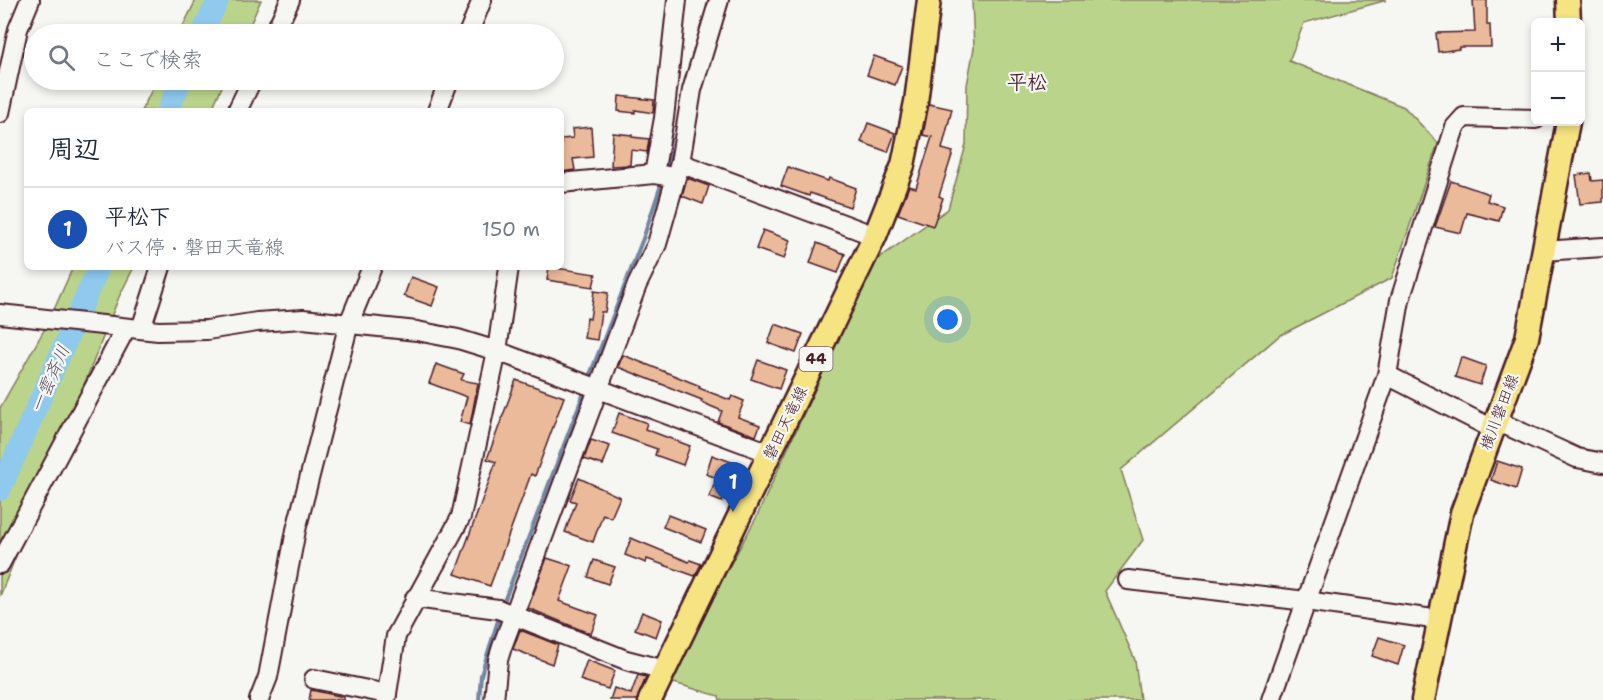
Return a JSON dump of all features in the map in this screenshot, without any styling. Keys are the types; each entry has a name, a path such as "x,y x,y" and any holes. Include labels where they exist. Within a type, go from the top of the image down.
{"main road":[{"name":"磐田天竜線","path":"650,700 875,236 903,165 916,102 929,0"},
{"path":"1568,0 1569,18"},
{"name":"横川磐田線","path":"1423,700 1462,513 1527,338 1567,126"}],"street":[{"path":"0,114 9,32 30,0"},
{"path":"279,24 291,0"},
{"path":"472,24 482,0"},
{"path":"654,174 664,118 677,0"},
{"path":"494,700 498,660 507,613 592,388 657,244 678,170 692,90 719,0"},
{"path":"238,108 247,90"},
{"path":"437,108 445,90"},
{"path":"1271,700 1387,375 1400,300 1455,127 1464,117 1531,119"},
{"path":"564,183 678,170 875,236"},
{"path":"1543,251 1603,247"},
{"path":"0,564 159,270"},
{"path":"259,700 268,677 296,530 350,323 371,270"},
{"path":"314,679 386,697 396,636 461,517 497,351 509,270"},
{"path":"0,314 158,331 207,330 257,322 303,319 417,331 458,339 497,351 770,453"},
{"path":"1387,375 1495,425 1577,458 1603,463"},
{"path":"1128,580 1306,601 1440,620"},
{"path":"415,598 507,613 626,660 665,670"}],"green space":[{"path":"196,0 261,0 250,24 184,24"},
{"path":"972,0 1387,0 1304,23 1289,61 1404,107 1438,143 1392,278 1279,336 1121,470 1143,540 1105,591 1135,660 1140,700 720,700 719,696 667,681 756,518 859,293 878,259 948,209 966,145 967,85 974,48"},
{"path":"152,90 220,90 212,108 143,108"},
{"path":"72,270 132,270 119,297 0,596 0,408 48,323"}],"building":[{"path":"1473,0 1487,0 1487,25 1490,25 1491,47 1459,47 1459,49 1438,52 1436,33 1475,32"},
{"path":"874,56 902,66 895,85 867,75"},
{"path":"619,96 654,100 653,113 635,110 635,113 618,111"},
{"path":"929,104 952,109 942,149 953,152 939,196 943,198 933,226 898,214 909,186 916,188 932,137 923,135"},
{"path":"868,123 895,133 888,152 861,142"},
{"path":"591,127 593,157 573,159 575,170 564,172 564,139 573,138 572,129"},
{"path":"613,133 649,139 647,152 631,150 630,165 611,166"},
{"path":"788,167 856,188 850,207 781,186"},
{"path":"1591,173 1592,181 1603,180 1603,202 1580,204 1576,175"},
{"path":"687,178 709,186 703,204 682,196"},
{"path":"1451,181 1489,194 1487,201 1503,206 1499,221 1467,213 1461,233 1435,227"},
{"path":"763,230 790,240 784,259 756,249"},
{"path":"817,243 845,254 838,273 810,263"},
{"path":"564,269 596,274 593,287 547,280 549,270"},
{"path":"411,277 439,287 432,306 404,296"},
{"path":"594,291 608,293 605,312 601,312 597,340 584,338 587,318 590,319"},
{"path":"775,324 803,334 796,353 768,343"},
{"path":"623,355 730,400 732,396 744,401 738,417 760,425 756,436 718,422 722,411 701,402 702,400 618,367"},
{"path":"1461,357 1486,366 1480,385 1455,377"},
{"path":"758,360 786,370 779,389 751,379"},
{"path":"436,364 464,374 461,380 478,383 470,425 460,422 467,397 429,383"},
{"path":"516,380 564,397 535,476 531,474 490,586 455,574 496,462 487,459"},
{"path":"619,413 647,423 645,429 690,446 683,465 655,455 657,449 612,433"},
{"path":"591,440 610,446 603,465 584,459"},
{"path":"712,455 740,465 733,485 729,483 722,502 709,497 717,478 706,474"},
{"path":"1497,461 1522,469 1516,489 1491,480"},
{"path":"579,478 620,497 611,518 603,514 593,542 565,532 576,502 570,500"},
{"path":"668,515 706,530 701,542 663,527"},
{"path":"631,538 689,562 690,560 701,564 695,576 647,559 646,563 625,555"},
{"path":"547,558 572,566 559,601 598,615 591,634 528,608"},
{"path":"594,560 615,567 608,584 588,577"},
{"path":"642,612 662,620 656,637 635,629"},
{"path":"520,630 558,645 552,664 513,649"},
{"path":"1379,637 1404,645 1398,665 1372,656"},
{"path":"587,660 615,671 608,689 580,680"},
{"path":"638,675 646,677 637,700 610,700 614,688 631,694"},
{"path":"311,690 344,697 343,700 309,700"}],"waterway":[{"name":"一雲斉川","path":"207,24 218,0"},
{"name":"一雲斉川","path":"169,108 177,90"},
{"path":"667,169 671,129"},
{"path":"588,380 644,236 662,182"},
{"name":"一雲斉川","path":"0,490 98,270"},
{"path":"503,604 585,390"},
{"path":"479,700 481,675 500,614"}],"place":[{"name":"平松下","path":"733,512"}],"district":[{"name":"平松","path":"1027,82"}]}
